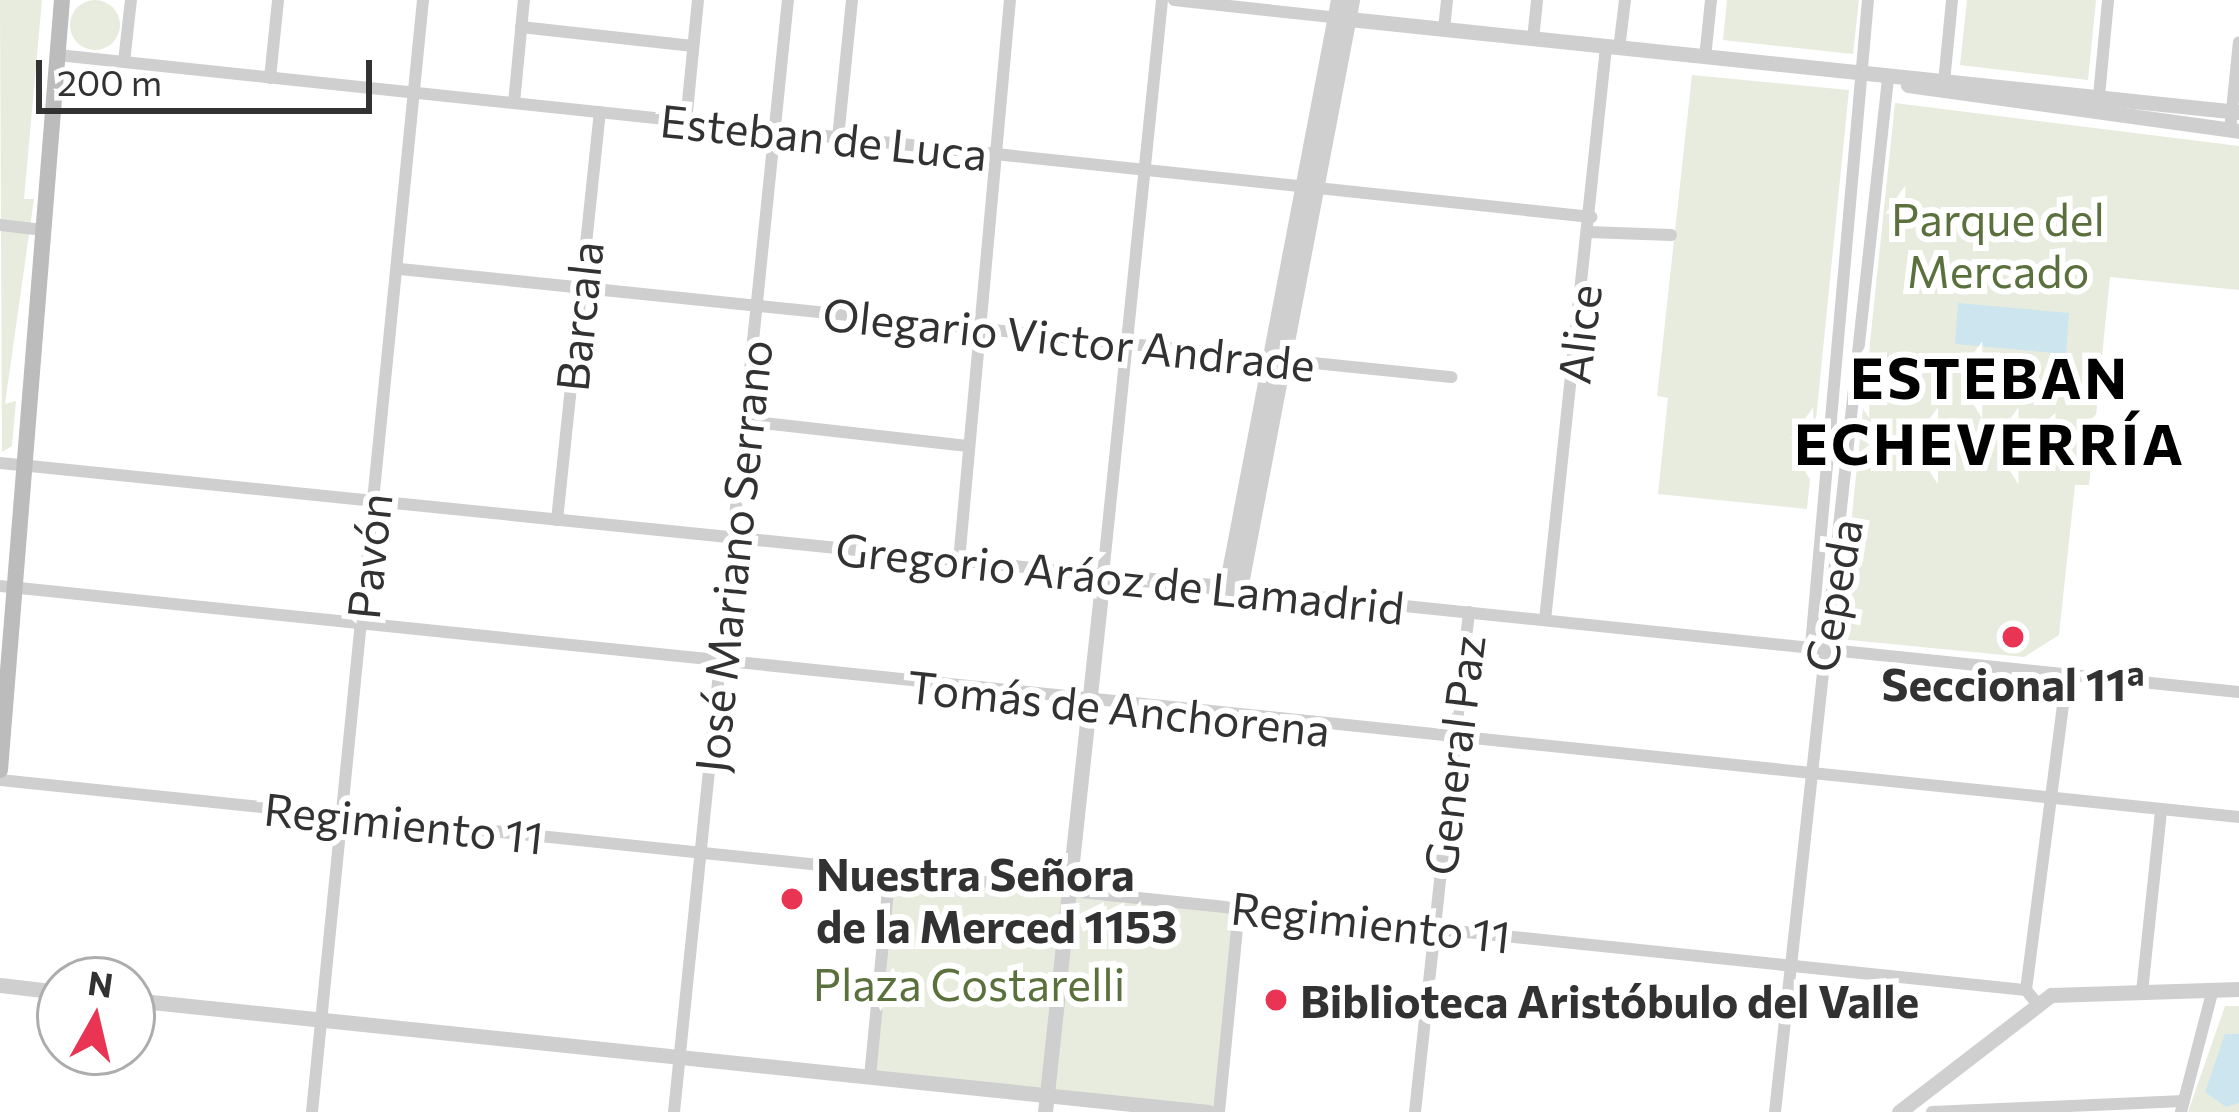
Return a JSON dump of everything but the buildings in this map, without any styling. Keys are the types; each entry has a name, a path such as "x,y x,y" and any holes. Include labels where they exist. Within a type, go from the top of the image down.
{"main road":[{"path":"0,770 5,586 22,465 62,0"}],"street":[{"path":"124,62 131,0"},
{"path":"270,78 278,0"},
{"name":"Pavón","path":"312,1112 418,93 423,0"},
{"path":"514,103 524,0"},
{"path":"686,122 698,0"},
{"name":"José Mariano Serrano","path":"674,1112 788,0"},
{"path":"838,137 852,0"},
{"path":"958,560 1010,0"},
{"path":"1046,1104 1162,0"},
{"path":"1180,0 1341,12 1444,29 1888,79 2234,130 2239,42"},
{"path":"1233,588 1341,12 1352,0"},
{"path":"1444,29 1447,0"},
{"path":"1533,39 1537,0"},
{"name":"Alice","path":"1544,620 1613,48 1625,0"},
{"path":"1705,58 1711,0"},
{"name":"Cepeda","path":"1811,646 1868,0"},
{"path":"1944,82 1952,0"},
{"path":"2099,96 2108,0"},
{"path":"521,27 694,46"},
{"name":"Esteban de Luca","path":"58,55 1592,217"},
{"path":"1888,79 2235,112"},
{"name":"Cepeda","path":"1775,1112 1808,775 1828,648 1888,79"},
{"name":"Barcala","path":"557,520 600,112"},
{"path":"0,225 43,230"},
{"path":"1589,232 1671,235"},
{"name":"Olegario Victor Andrade","path":"400,269 1451,377"},
{"path":"745,421 968,446"},
{"name":"Gregorio Aráoz de Lamadrid","path":"0,463 2239,692"},
{"name":"Tomás de Anchorena","path":"5,586 361,622 720,667 2239,818"},
{"name":"General Paz","path":"1415,1112 1469,613"},
{"path":"2039,1006 2026,990 2055,800 2067,674"},
{"name":"Regimiento 11","path":"0,780 2026,990"},
{"path":"2142,992 2161,810"},
{"path":"870,1077 890,870"},
{"path":"1219,1112 1239,907"},
{"path":"0,985 36,989"},
{"path":"1932,1112 2182,1107 2213,988"},
{"path":"1899,1112 2051,995 2239,989"},
{"path":"156,1003 870,1077 1046,1104 1208,1112"}],"green space":[{"path":"0,0 42,0 24,199 34,199 5,404 16,401 12,446 2,452"},
{"path":"95,0 113,7 120,25 113,43 95,50 77,43 70,25 77,7"},
{"path":"1727,0 1859,0 1853,54 1723,40"},
{"path":"1967,0 2096,0 2088,80 1960,65"},
{"name":"Parque del Mercado","path":"1692,75 1849,90 1807,509 1658,494 1668,398 1657,396"},
{"name":"Parque del Mercado","path":"1895,103 2239,146 2239,290 2110,277 2089,485 2075,485 2059,635 2024,657 1839,639"},
{"name":"Plaza Costarelli","path":"890,870 1239,907 1219,1112 870,1077"},
{"path":"2225,1006 2239,1006 2239,1112 2188,1112"}],"water":[{"path":"1958,303 2069,313 2066,354 1955,344"},
{"path":"2225,1034 2239,1034 2239,1103 2226,1107 2205,1092"}],"place":[{"name":"Seccional 11ª","path":"2013,637"},
{"name":"Nuestra Señora de la Merced 1153","path":"792,899"},
{"name":"Biblioteca Aristóbulo del Valle","path":"1276,1000"}],"district":[{"name":"ESTEBAN ECHEVERRÍA","path":"1990,410"}]}
